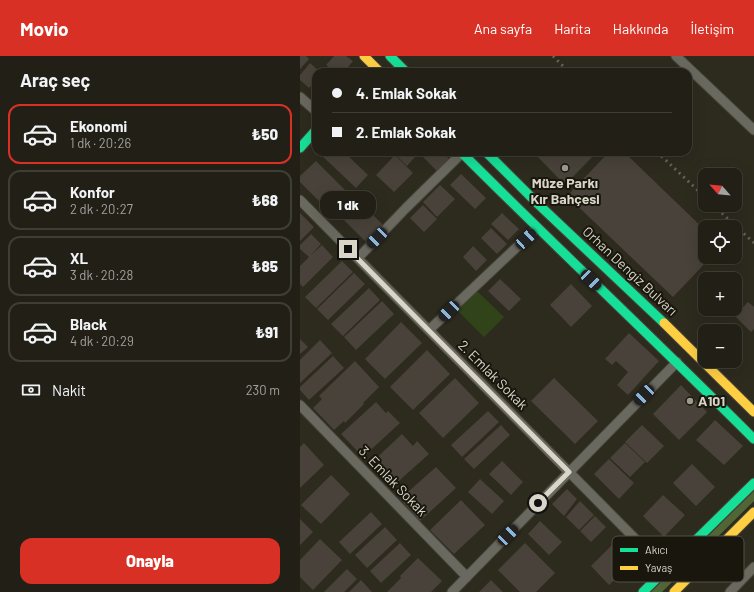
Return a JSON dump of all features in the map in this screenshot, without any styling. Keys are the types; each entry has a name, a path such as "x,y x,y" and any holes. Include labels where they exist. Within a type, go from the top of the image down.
{"main road":[{"path":"364,56 369,68 381,56"},
{"path":"390,56 402,68"},
{"path":"300,148 312,134"},
{"path":"466,156 537,228 677,362 754,440"},
{"name":"Orhan Dengiz Bulvarı","path":"490,156 538,204 690,347 754,412"},
{"path":"699,536 744,493 753,480"},
{"path":"730,536 754,512"},
{"path":"643,592 653,582"},
{"path":"674,592 684,582"}],"street":[{"path":"676,56 689,68"},
{"path":"692,71 754,130"},
{"path":"300,97 312,108"},
{"path":"358,258 458,156"},
{"name":"2. Emlak Sokak","path":"300,200 632,536"},
{"path":"429,330 537,228"},
{"path":"452,592 677,362"},
{"name":"3. Emlak Sokak","path":"300,405 467,577"},
{"path":"744,577 754,567"},
{"path":"730,592 740,582"}],"green space":[{"path":"476,290 504,317 484,337 457,310"},
{"path":"754,491 754,501 719,536 708,536"},
{"path":"661,582 672,582 662,592 651,592"}],"building":[{"path":"300,56 306,56 309,59 300,69"},
{"path":"334,56 346,56 353,61 347,68 330,68 326,65"},
{"path":"310,63 316,68 312,68 312,85 309,88 300,80 300,75"},
{"path":"322,156 348,156 368,175 356,188"},
{"path":"394,156 396,156 413,173 394,192 376,175"},
{"path":"397,156 415,157 407,166"},
{"path":"422,156 446,156 449,159 437,171"},
{"name":"Müze Parkı Kır Bahçesi","path":"537,156 593,156 565,185"},
{"path":"605,156 628,156 698,223 698,264 704,264 673,297 567,196"},
{"path":"316,161 352,197 334,216 300,182 300,176"},
{"path":"461,174 486,198 475,209 450,185"},
{"path":"440,185 455,199 437,217 423,202"},
{"path":"361,203 383,225 366,242 344,220"},
{"path":"423,205 437,219 424,232 410,218"},
{"path":"300,213 314,227 300,241"},
{"path":"502,213 519,229 508,240 491,224"},
{"path":"491,228 507,244 497,254 481,238"},
{"path":"311,234 321,244 311,255 322,245 333,257 303,287 300,284 300,266 309,257 300,249 300,245"},
{"path":"473,246 487,260 476,271 463,257"},
{"path":"342,261 353,272 316,308 305,297"},
{"path":"354,273 365,284 328,320 317,309"},
{"path":"500,279 521,299 509,311 488,291"},
{"path":"571,284 592,306 571,327 550,305"},
{"path":"369,288 380,300 343,336 331,324"},
{"path":"382,301 394,314 356,350 344,337"},
{"path":"748,302 754,307 754,329 751,332 735,316 742,316 742,308"},
{"path":"401,322 422,343 385,379 365,359"},
{"path":"629,333 659,361 628,395 617,385 628,372 616,361 612,365 605,359"},
{"path":"300,339 308,347 300,354"},
{"path":"320,340 332,353 300,383 300,360"},
{"path":"427,350 450,374 413,410 390,387"},
{"path":"333,356 344,368 309,400 300,390 300,387"},
{"path":"355,361 379,387 345,423 344,421 334,430 313,408 322,399 319,396"},
{"path":"455,378 479,403 443,438 419,413"},
{"path":"554,378 598,421 575,444 531,401"},
{"path":"681,385 707,412 679,440 653,414"},
{"path":"376,402 386,413 388,411 400,423 363,457 341,434"},
{"path":"488,411 499,422 462,457 451,445"},
{"path":"715,420 743,446 724,465 696,440"},
{"path":"501,425 510,435 474,469 464,459"},
{"path":"642,425 664,446 647,463 625,442"},
{"path":"402,434 413,446 417,441 429,454 391,488 370,464"},
{"path":"304,443 324,465 300,488 300,447"},
{"path":"625,443 645,462 630,477 610,458"},
{"path":"609,459 634,483 619,499 594,474"},
{"path":"502,461 523,482 511,495 489,474"},
{"path":"692,464 715,487 696,506 673,483"},
{"path":"436,467 456,488 420,521 400,499"},
{"path":"331,475 350,494 321,524 301,505"},
{"path":"480,479 504,501 492,514 468,492"},
{"path":"567,489 577,499 564,516 552,504"},
{"path":"663,495 685,515 665,536 663,536 643,516"},
{"path":"461,500 485,525 454,554 430,530"},
{"path":"580,501 594,515 579,530 566,517"},
{"path":"371,512 382,524 350,554 339,542"},
{"path":"595,516 606,527 591,542 580,531"},
{"path":"300,519 313,532 300,545"},
{"path":"540,521 562,542 549,555 528,534"},
{"path":"385,527 397,540 367,568 355,555"},
{"path":"320,539 342,560 313,590 300,577 300,560"},
{"path":"400,543 411,555 381,583 370,571"},
{"path":"525,543 555,573 536,592 520,592 498,570"},
{"path":"612,545 612,582 609,585 591,566"},
{"path":"418,558 442,581 431,592 387,592 401,578 400,576"},
{"path":"347,569 357,579 344,592 324,592"},
{"path":"361,580 372,592 349,592"},
{"path":"491,580 503,592 479,592"}],"railway":[{"path":"553,56 565,68"},
{"path":"661,156 698,190"},
{"path":"721,212 754,243"}],"traffic: fast":[{"path":"390,56 402,68"},
{"path":"300,148 312,134"},
{"path":"465,156 754,439"},
{"path":"490,156 538,204 664,323"},
{"path":"700,536 754,483"},
{"path":"643,592 653,582"}],"traffic: slow":[{"path":"364,56 376,68"},
{"path":"664,323 754,412"},
{"path":"730,536 754,512"},
{"path":"674,592 684,582"}],"place":[{"name":"Müze Parkı Kır Bahçesi","path":"565,168"},
{"name":"A101","path":"690,401"}],"route":[{"path":"348,249 569,472 538,503"}]}
